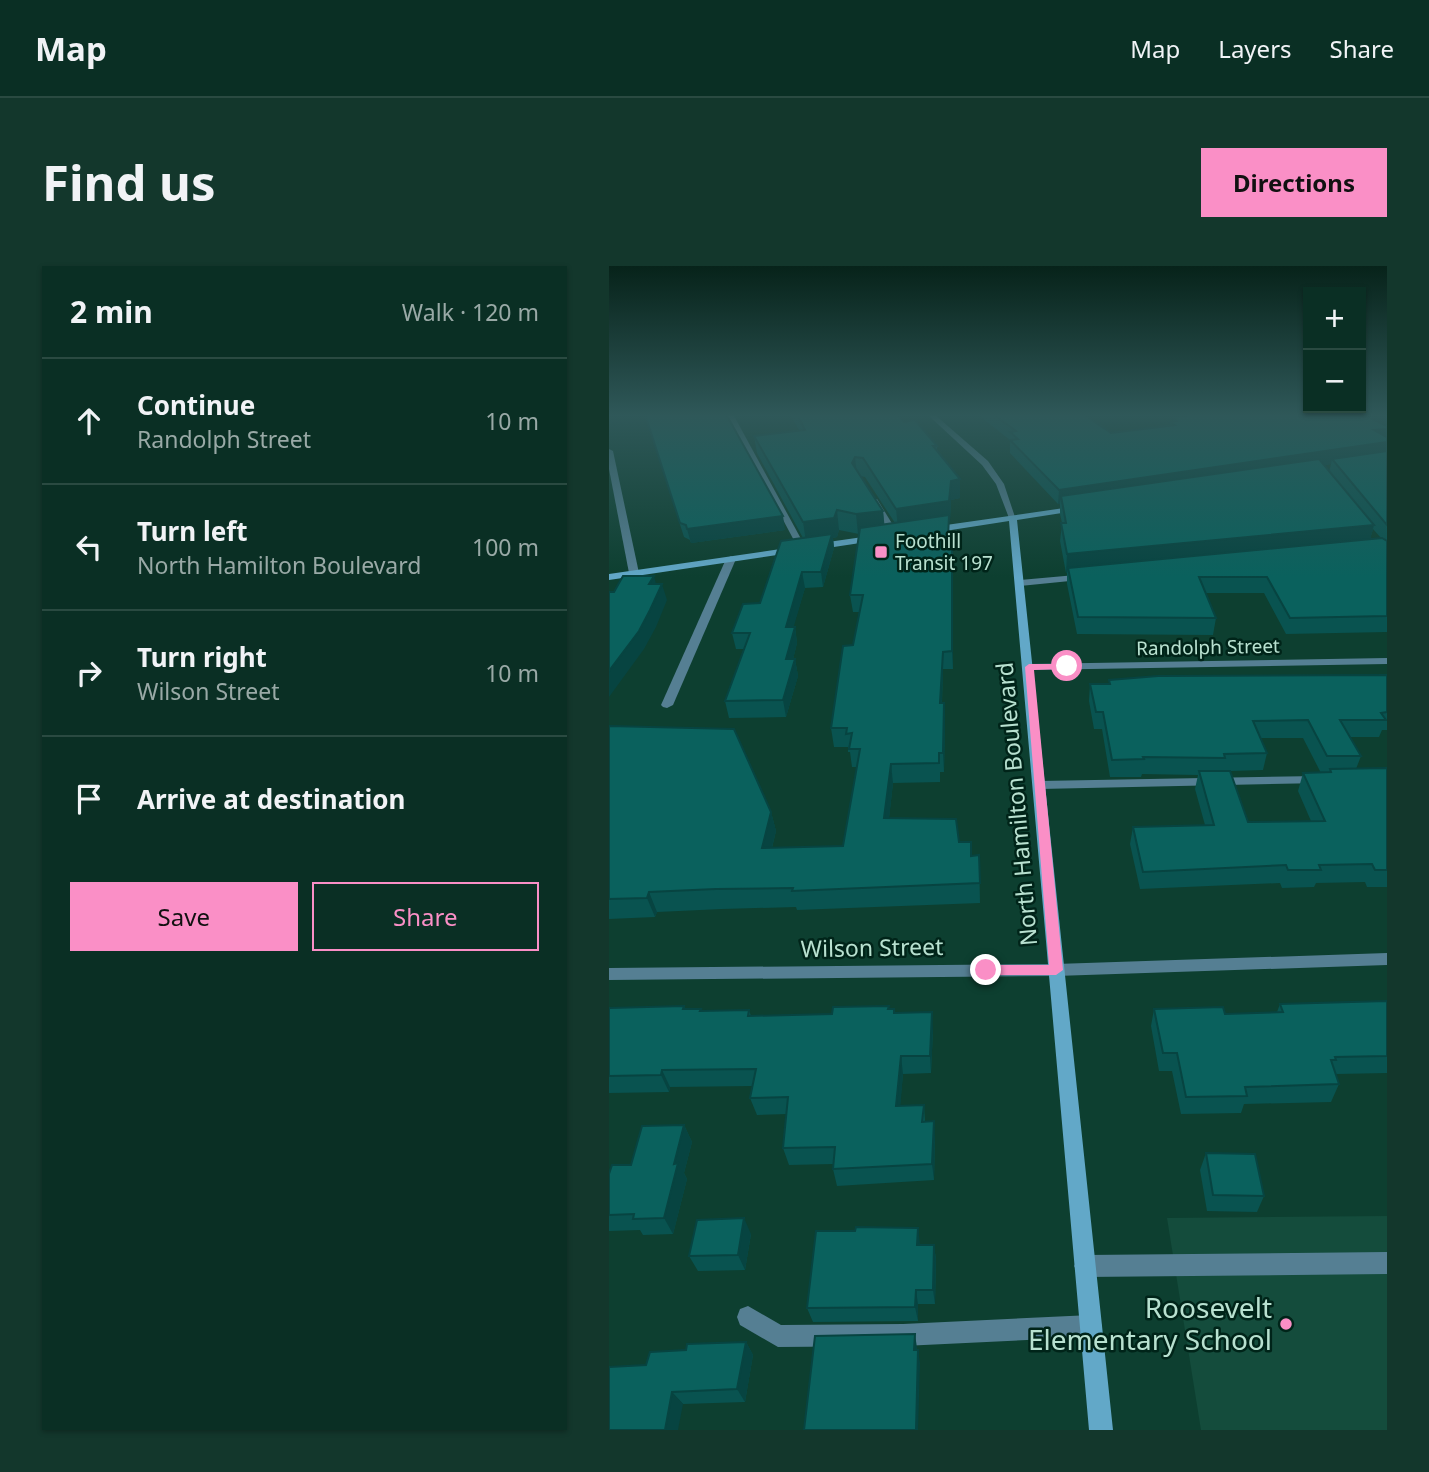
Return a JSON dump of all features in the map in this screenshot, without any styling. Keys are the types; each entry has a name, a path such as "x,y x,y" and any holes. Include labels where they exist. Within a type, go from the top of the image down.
{"street":[{"path":"613,468 634,573"},
{"path":"759,468 802,548"},
{"name":"North Hamilton Boulevard","path":"989,468 1000,484 1013,518 1101,1430"},
{"path":"867,491 895,535"},
{"path":"922,531 1093,506"},
{"path":"609,577 908,533"},
{"path":"667,705 731,559"},
{"path":"1020,583 1103,575"},
{"name":"Randolph Street","path":"1029,667 1387,661"},
{"path":"1040,785 1331,780"},
{"name":"Wilson Street","path":"609,974 1056,970 1387,959"},
{"path":"1085,1266 1387,1263"},
{"path":"748,1317 778,1336 903,1335 1091,1326"}],"shaded area":[{"name":"Roosevelt Elementary School","path":"1387,1216 1387,1430 1201,1430 1167,1218"}],"building":[{"path":"662,468 756,468 783,516 687,529 686,525 680,523"},
{"path":"772,468 855,468 883,511 856,514 837,510 834,518 803,522"},
{"path":"870,468 951,468 960,479 951,481 949,501 896,509"},
{"path":"1038,468 1207,468 1059,490"},
{"path":"1254,468 1327,468 1374,525 1067,554 1061,523 1066,523 1061,496"},
{"path":"1340,468 1387,468 1387,525"},
{"path":"949,515 948,538 952,538 952,651 943,652 940,703 944,703 943,753 939,753 939,763 891,764 884,818 956,819 959,842 971,842 971,856 979,855 980,883 792,891 793,888 716,889 649,892 647,898 609,899 609,726 734,729 771,812 762,848 843,846 860,749 849,749 852,733 846,734 847,728 831,728 843,646 853,645 863,595 850,595 860,528"},
{"path":"832,534 821,572 802,572 786,627 795,627 786,659 795,659 783,700 725,701 750,633 732,633 743,604 760,603 781,541"},
{"path":"1382,538 1387,541 1387,616 1290,618 1267,577 1199,577 1216,618 1078,617 1068,568"},
{"path":"623,576 654,576 649,584 662,584 639,631 609,671 609,592 614,592"},
{"path":"1387,675 1387,712 1381,713 1386,720 1340,720 1361,756 1327,756 1308,720 1253,721 1267,753 1224,754 1225,758 1143,757 1144,759 1112,760 1103,712 1096,712 1090,684 1110,684 1109,680 1158,676"},
{"path":"1387,768 1387,870 1375,870 1372,864 1319,865 1321,870 1288,870 1286,865 1143,872 1133,827 1214,825 1199,771 1230,771 1248,822 1325,821 1303,773 1331,772 1330,769"},
{"path":"1387,1001 1387,1056 1335,1057 1336,1060 1331,1060 1339,1084 1245,1087 1247,1096 1186,1097 1177,1053 1163,1053 1154,1009 1223,1007 1225,1014 1283,1012 1280,1004"},
{"path":"684,1006 683,1009 701,1009 700,1011 749,1010 748,1016 832,1014 833,1007 889,1006 888,1009 894,1009 894,1013 932,1012 930,1056 901,1056 896,1106 924,1105 922,1122 934,1121 932,1164 833,1169 835,1147 783,1148 788,1097 750,1098 756,1069 662,1070 661,1075 609,1076 609,1008"},
{"path":"684,1125 674,1164 678,1163 664,1218 633,1219 634,1214 609,1215 609,1174 612,1165 631,1165 642,1126"},
{"path":"1206,1153 1255,1154 1264,1196 1213,1195"},
{"path":"744,1218 738,1255 689,1256 697,1220"},
{"path":"856,1227 918,1228 917,1245 934,1245 933,1290 916,1290 915,1307 807,1308 816,1231 855,1231"},
{"path":"915,1334 914,1350 918,1350 916,1430 804,1430 815,1336"},
{"path":"746,1342 737,1389 672,1392 665,1430 609,1430 609,1367 646,1365 650,1352 686,1350 687,1344"}],"place":[{"name":"Foothill Transit 197","path":"881,552"},
{"name":"Roosevelt Elementary School","path":"1286,1324"}],"route":[{"path":"986,970 1056,970 1029,667 1067,666"}]}
